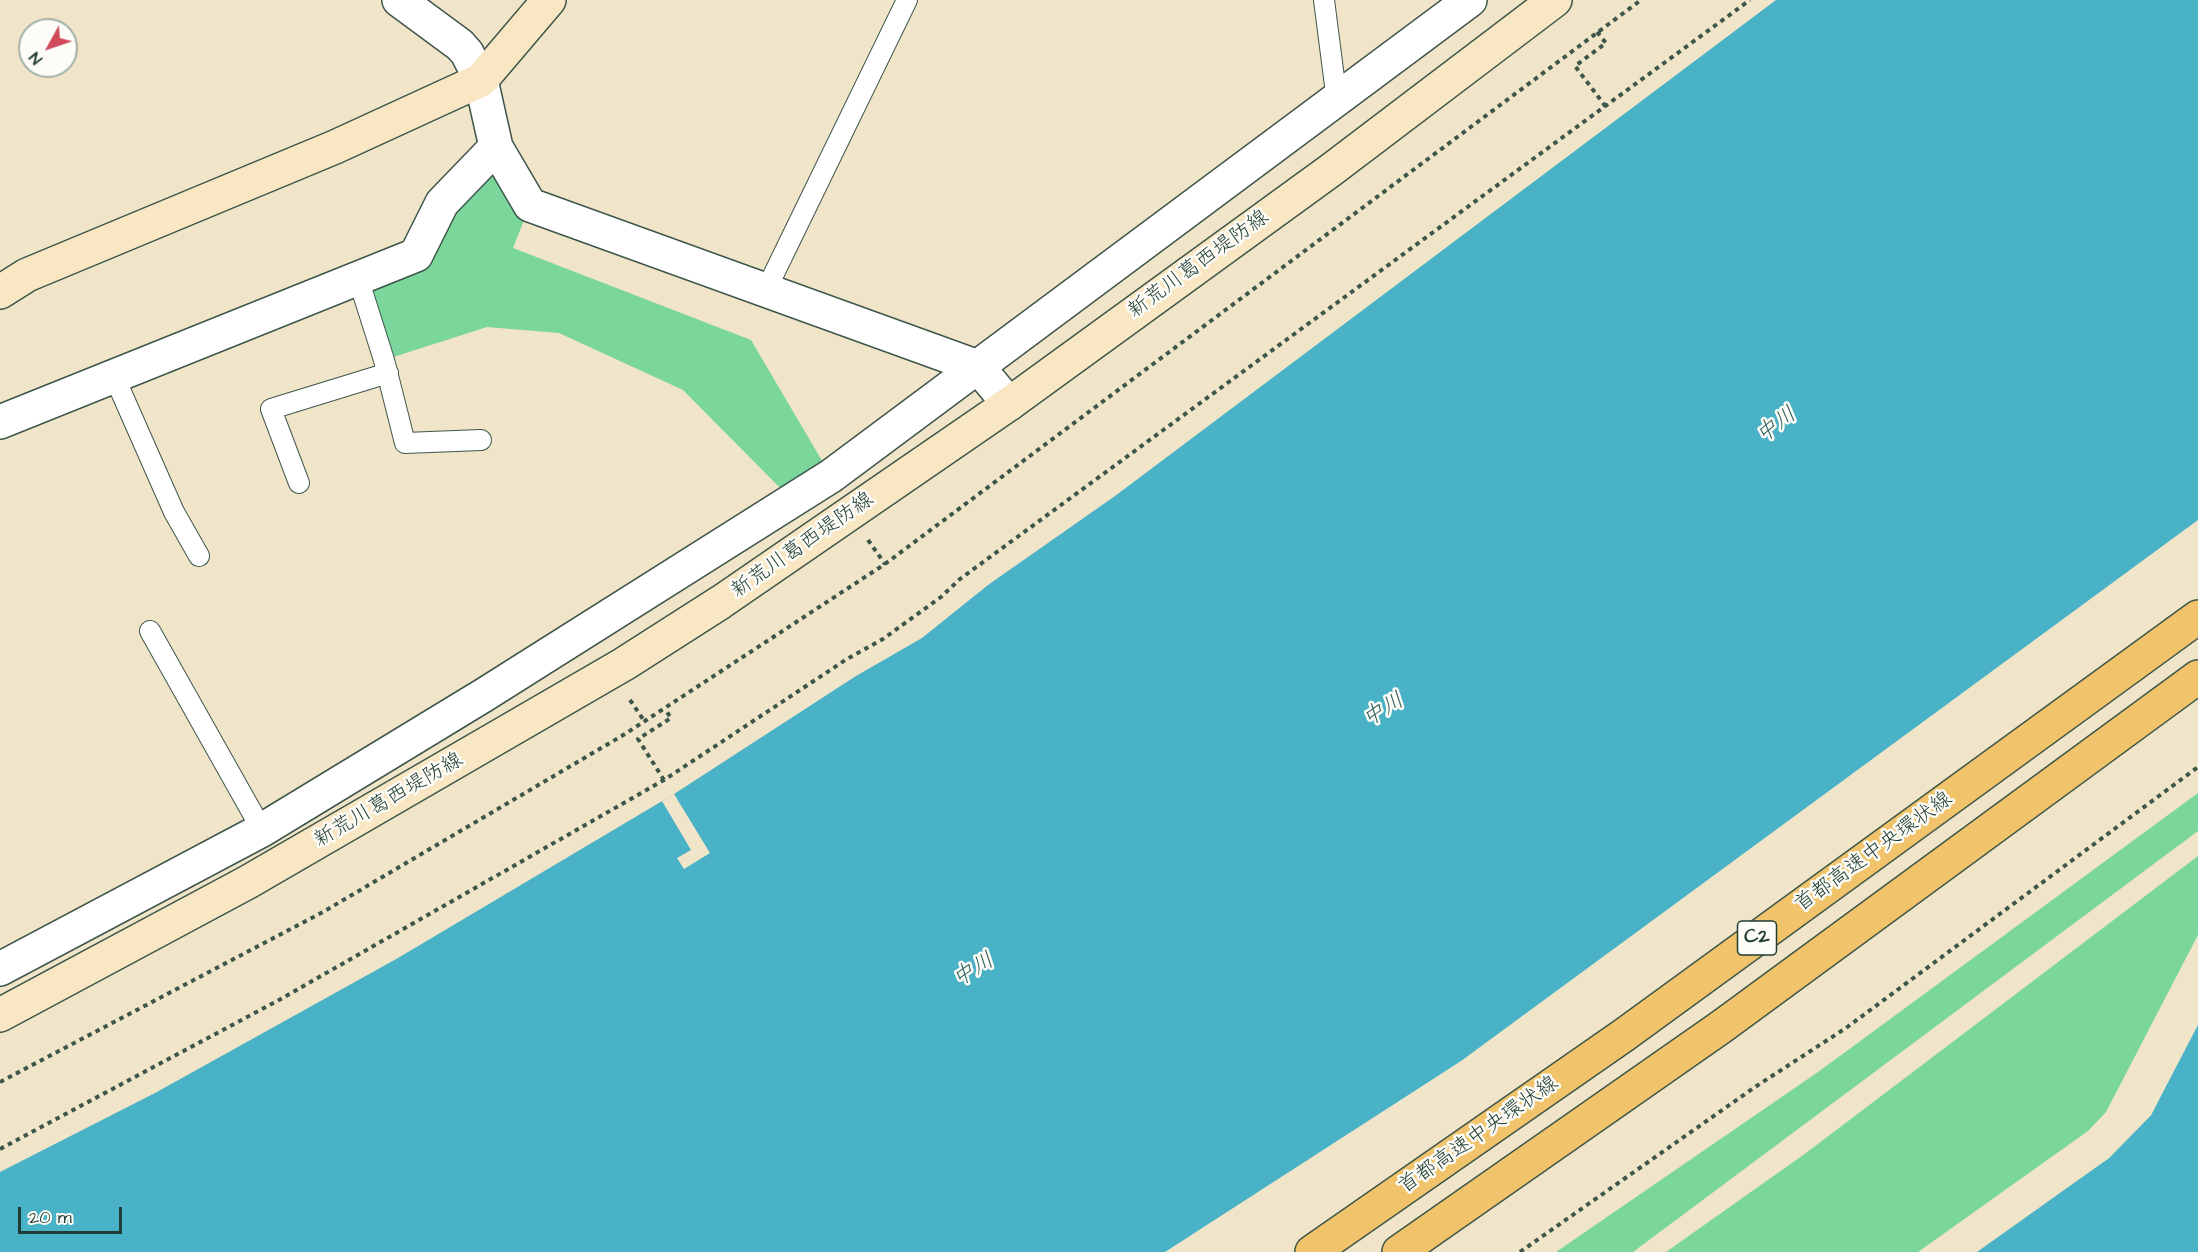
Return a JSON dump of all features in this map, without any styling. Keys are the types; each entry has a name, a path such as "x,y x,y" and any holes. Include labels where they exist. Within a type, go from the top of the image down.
{"highway":[{"name":"首都高速中央環状線","path":"1312,1252 1624,1035 2198,617"},
{"name":"C2","path":"1399,1252 1721,1027 2198,677"}],"main road":[{"path":"0,292 27,275 335,147 481,80 549,0"},
{"name":"新荒川葛西堤防線","path":"0,1015 248,882 624,664 721,602 1009,404 1331,170 1555,0"}],"street":[{"path":"399,0 460,45 481,80 496,147 530,204 978,367 1009,404"},
{"path":"0,969 262,830 484,695 831,476 1470,0"},
{"path":"0,422 416,255 442,203 496,147"}],"lane":[{"path":"766,290 907,0"},
{"path":"1324,0 1337,101"},
{"path":"358,278 388,373 405,443 481,440"},
{"path":"299,483 271,409 388,373"},
{"path":"114,376 174,512 199,556"},
{"path":"150,631 262,830"}],"path":[{"path":"0,1082 323,912 665,709 885,564 1641,0"},
{"path":"0,1149 279,1000 664,780 847,659 908,623 979,565 1525,162 1606,107 1750,0"},
{"path":"1597,32 1606,44 1575,66 1606,107"},
{"path":"664,780 638,739 671,718 665,709"},
{"path":"1520,1252 1755,1087 1846,1028 2198,767"}],"green space":[{"path":"496,147 530,205 513,248 751,340 831,476 792,500 683,390 559,333 487,327 384,360 358,278 416,255"},
{"path":"2198,793 2198,831 1633,1252 1556,1252 1818,1072"},
{"path":"2198,856 2198,935 2106,1112 2088,1131 1918,1252 1666,1252 1806,1153"}],"water":[{"name":"中川","path":"1776,0 2198,0 2198,520 1461,1061 1165,1252 0,1252 0,1172 155,1093 398,958 674,794 856,676 922,638 988,585 1115,496"},
{"path":"2198,1025 2198,1252 1977,1252 2109,1158 2151,1115"}],"pier":[{"path":"674,794 710,853 684,869 677,858 691,850 662,801"},
{"path":"2198,1022 2151,1115 2109,1158 1974,1252 2107,1156 2149,1113"}]}
